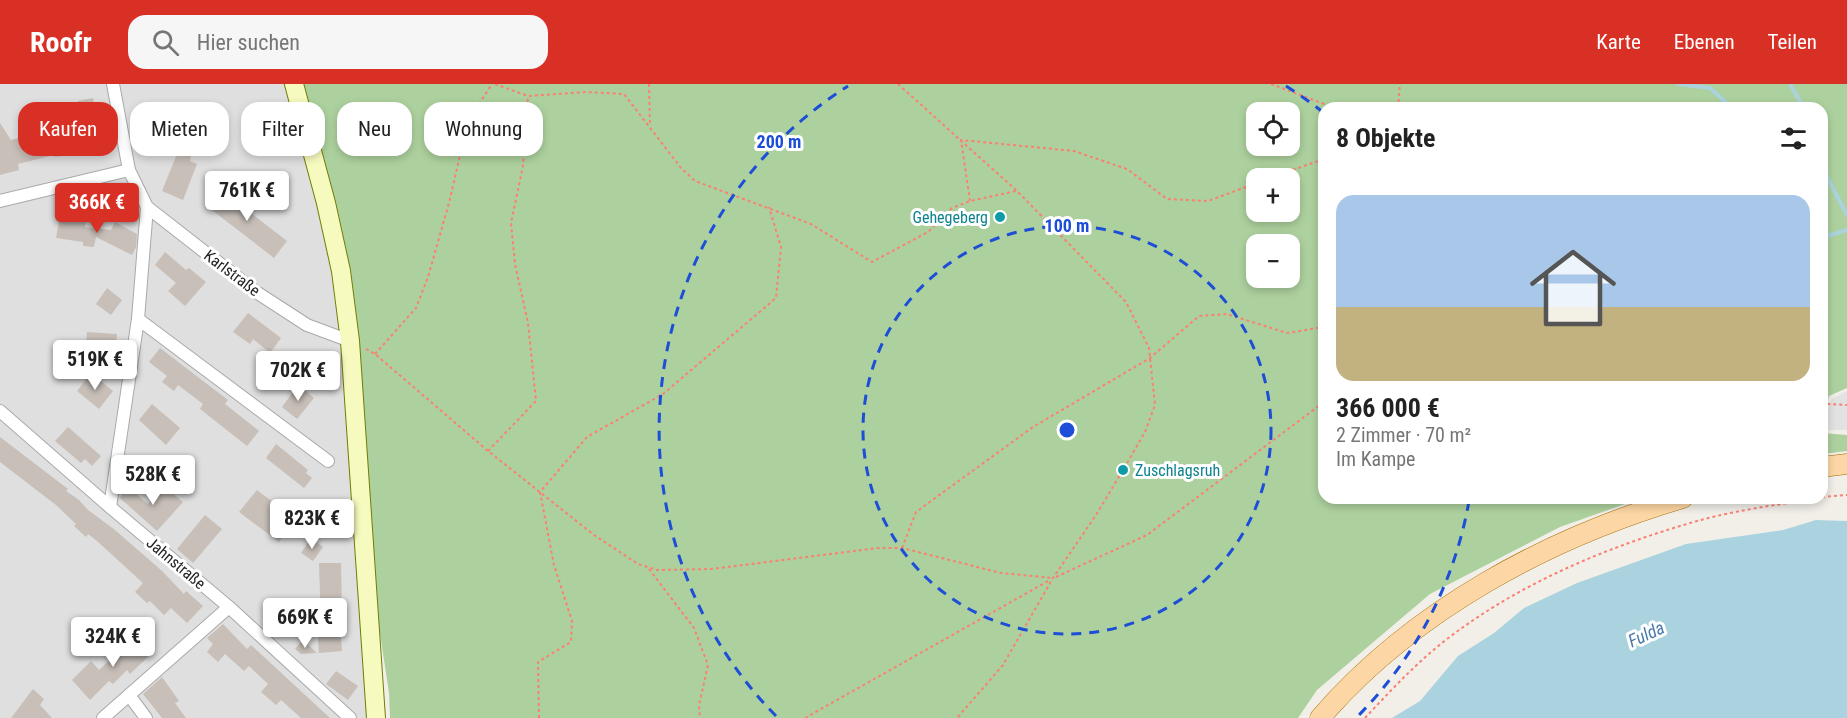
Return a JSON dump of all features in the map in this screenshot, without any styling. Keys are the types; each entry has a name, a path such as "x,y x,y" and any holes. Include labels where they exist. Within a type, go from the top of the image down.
{"main road":[{"path":"294,84 326,203 338,260 350,341 376,718"},
{"path":"1828,466 1847,464"},
{"path":"1320,718 1344,690 1377,660 1415,630 1484,585 1592,531 1665,504"}],"street":[{"name":"Karlstraße","path":"113,84 129,170 147,207 256,292 307,325 350,341"},
{"path":"0,201 129,170"},
{"path":"110,507 138,319 147,207"},
{"path":"138,319 328,461"},
{"name":"Jahnstraße","path":"0,411 228,607 350,718"},
{"path":"103,718 228,607"},
{"path":"129,695 146,718"}],"path":[{"path":"375,354 416,308 428,277 449,203 468,121 494,84 528,96 586,92 624,94 681,168 695,182 812,224 872,262 928,232 952,208 970,201 1017,191"},
{"path":"649,84 650,126"},
{"path":"898,84 1017,191 1126,302 1149,348 1155,405 1145,432 1096,515 1053,578 1003,665 957,718"},
{"path":"1271,84 1319,102"},
{"path":"1398,102 1400,84"},
{"path":"488,451 536,401 528,324 515,264 511,223 523,166 528,96"},
{"path":"961,140 1074,151 1127,169 1167,199 1208,201 1246,187"},
{"path":"961,140 970,201"},
{"path":"1298,168 1318,161"},
{"path":"540,492 586,437 663,394 776,298 781,247 769,207"},
{"path":"902,548 916,512 1033,427 1150,358 1199,316 1227,314 1287,333 1318,328"},
{"path":"350,341 375,354 488,451 594,535 638,564 657,570 711,569 878,548 902,548 1001,573 1053,578"},
{"path":"1828,405 1847,405"},
{"path":"804,718 1053,578 1148,535 1318,407"},
{"path":"539,718 538,662 571,642 572,621 554,565 540,492"},
{"path":"1828,497 1847,495"},
{"path":"1365,718 1407,674 1449,638 1490,609 1546,576 1614,549 1699,521 1787,504"},
{"path":"647,567 694,628 708,665 699,705 700,718"}],"shaded area":[{"path":"0,84 293,84 297,102 241,102 241,156 309,156 342,304 386,718 0,718"},
{"path":"1847,391 1847,430 1828,430 1828,409 1832,399"}],"green space":[{"path":"295,84 1847,84 1847,388 1829,396 1828,399 1828,102 1318,102 1318,504 1625,504 1560,527 1430,594 1317,690 1298,718 390,718 389,693 369,561 343,298 311,156 325,156 325,102 299,102"},
{"path":"1828,433 1847,435 1847,451 1828,453"}],"water":[{"name":"Fulda","path":"1816,520 1847,521 1847,718 1392,718 1420,701 1458,656 1494,633 1524,608 1577,583 1686,544 1783,530"}],"building":[{"path":"93,98 94,102 78,102"},
{"path":"0,123 11,140 18,138 18,156 50,156 18,164 19,170 0,175"},
{"path":"176,156 191,156 190,161 197,164 183,200 162,191"},
{"path":"224,186 241,200 238,203 287,241 274,258 208,207"},
{"path":"60,216 86,220 85,227 111,230 115,222 137,234 136,247 132,255 96,237 94,247 83,246 83,242 56,238"},
{"path":"165,252 186,270 189,268 206,282 185,306 168,291 176,283 155,265"},
{"path":"107,288 122,300 111,315 96,304"},
{"path":"248,313 281,338 270,353 253,339 250,344 233,332"},
{"path":"87,332 117,334 114,364 96,362 98,346 86,345"},
{"path":"160,348 228,400 225,404 259,431 247,446 200,409 203,404 178,385 174,391 162,382 167,376 149,362"},
{"path":"91,373 113,391 99,409 77,391"},
{"path":"298,385 314,398 297,419 282,407"},
{"path":"152,404 180,428 166,445 139,420"},
{"path":"68,427 101,456 92,466 85,459 81,463 55,441"},
{"path":"0,437 68,489 66,491 162,571 184,594 186,591 203,606 187,623 171,608 164,615 150,601 147,603 135,592 143,583 97,541 88,534 86,537 56,505 0,462"},
{"path":"276,444 308,470 306,473 312,478 304,488 266,458"},
{"path":"127,486 148,504 164,486 183,502 157,531 120,498"},
{"path":"257,490 278,506 275,510 292,524 279,542 239,512"},
{"path":"205,515 222,529 193,563 177,549"},
{"path":"311,538 323,547 313,561 301,553"},
{"path":"319,563 341,563 342,615 339,615 342,651 319,653 317,626 321,626"},
{"path":"223,624 247,649 251,645 330,718 301,718 281,700 276,705 261,692 268,684 249,666 244,671 225,654 218,662 207,652 213,644 207,638"},
{"path":"137,634 153,652 130,674 127,670 113,684 109,681 90,700 72,680 91,661 99,670"},
{"path":"303,640 317,653 301,654 295,649"},
{"path":"336,671 358,686 348,700 326,684"},
{"path":"162,677 179,701 175,703 186,718 162,718 143,694"},
{"path":"33,689 44,699 40,705 52,718 11,718"}],"waterway":[{"path":"1678,84 1710,88 1725,102"},
{"path":"1790,84 1800,102"},
{"path":"1828,179 1847,215"},
{"path":"1828,236 1847,230"}],"place":[{"name":"Gehegeberg","path":"1000,217"},
{"name":"Zuschlagsruh","path":"1123,470"}]}
